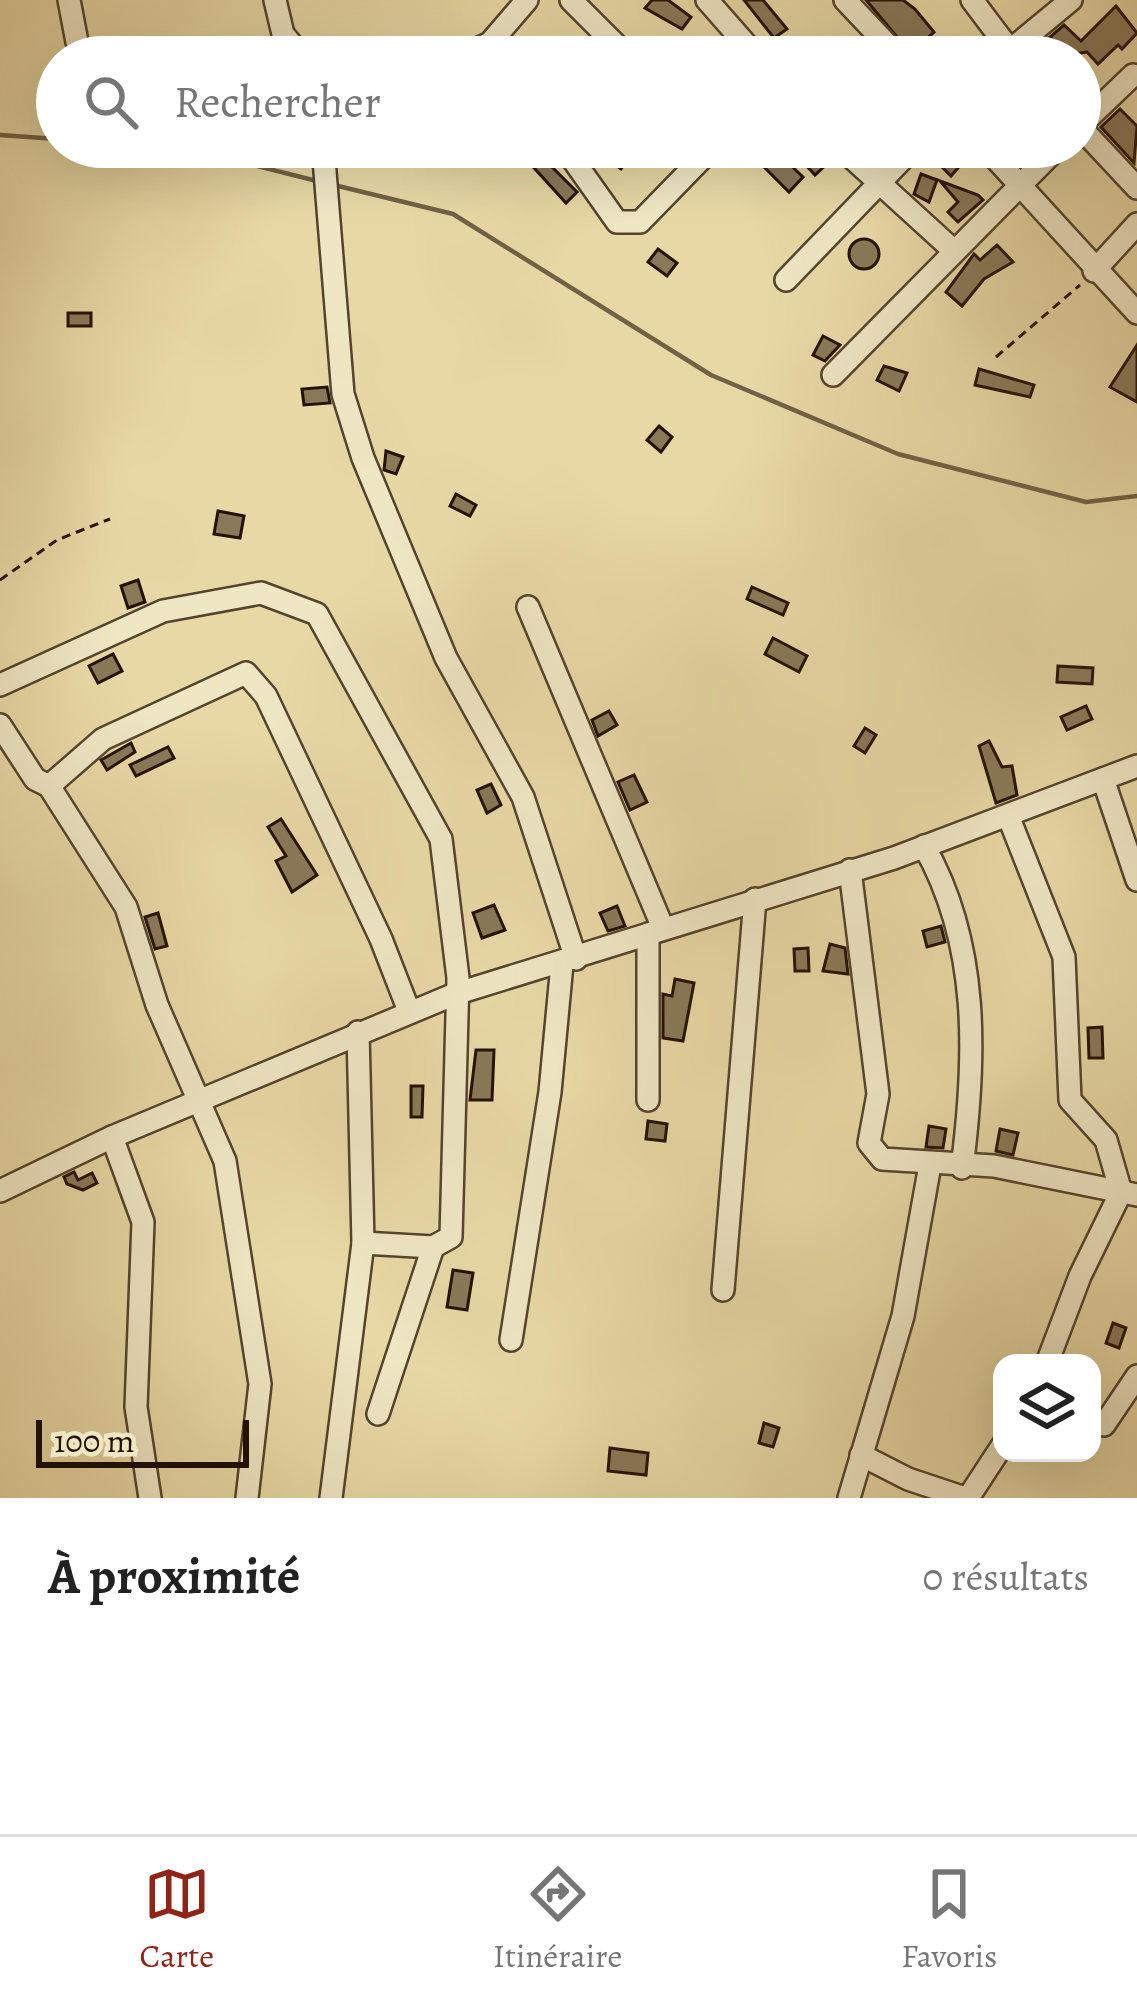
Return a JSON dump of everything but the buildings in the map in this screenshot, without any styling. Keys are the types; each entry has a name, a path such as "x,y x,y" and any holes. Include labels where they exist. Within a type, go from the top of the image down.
{"street":[{"path":"69,0 76,36"},
{"path":"275,0 285,36"},
{"path":"504,36 527,0"},
{"path":"571,0 607,36"},
{"path":"707,0 739,36"},
{"path":"845,0 879,36"},
{"path":"972,0 996,36"},
{"path":"1030,36 1071,0"},
{"path":"1101,106 1133,75"},
{"path":"1101,149 1137,188"},
{"path":"324,168 335,329 343,394 356,437 446,658 524,797 569,962 511,1340"},
{"path":"579,168 617,222 640,222 693,168"},
{"path":"860,168 952,249"},
{"path":"786,280 893,168"},
{"path":"1005,168 1137,313"},
{"path":"833,375 1035,168"},
{"path":"1094,271 1137,224"},
{"path":"0,685 163,611 261,593 316,614 441,839 458,978 451,1237 433,1247 363,1243"},
{"path":"528,607 656,931 648,1100"},
{"path":"49,786 104,739 246,673 266,696 381,938 409,1011"},
{"path":"0,725 34,779 49,786 126,907 157,1005 225,1161 260,1384 247,1498"},
{"path":"0,1191 112,1137 409,1011 1009,818 1137,766"},
{"path":"1103,779 1137,880"},
{"path":"1009,818 1064,957 1070,1100 1106,1140 1129,1193"},
{"path":"924,846 964,941 970,1048 962,1168"},
{"path":"850,869 878,1094 869,1143 882,1160 962,1168 994,1166 1129,1193"},
{"path":"723,1290 755,899"},
{"path":"331,1498 363,1243 358,1032"},
{"path":"112,1137 143,1222 136,1406 150,1498"},
{"path":"849,1498 904,1316 930,1165"},
{"path":"1050,1354 1080,1276 1129,1193"},
{"path":"378,1414 433,1247"},
{"path":"1103,1425 1137,1376"},
{"path":"861,1456 908,1479 967,1498 993,1459"}],"path":[{"path":"996,357 1094,271"},
{"path":"0,580 57,539 110,519"}],"waterway":[{"path":"0,135 36,138"},
{"path":"265,168 317,181"},
{"path":"334,185 453,214 711,375 898,454 1086,502 1137,496"}]}
